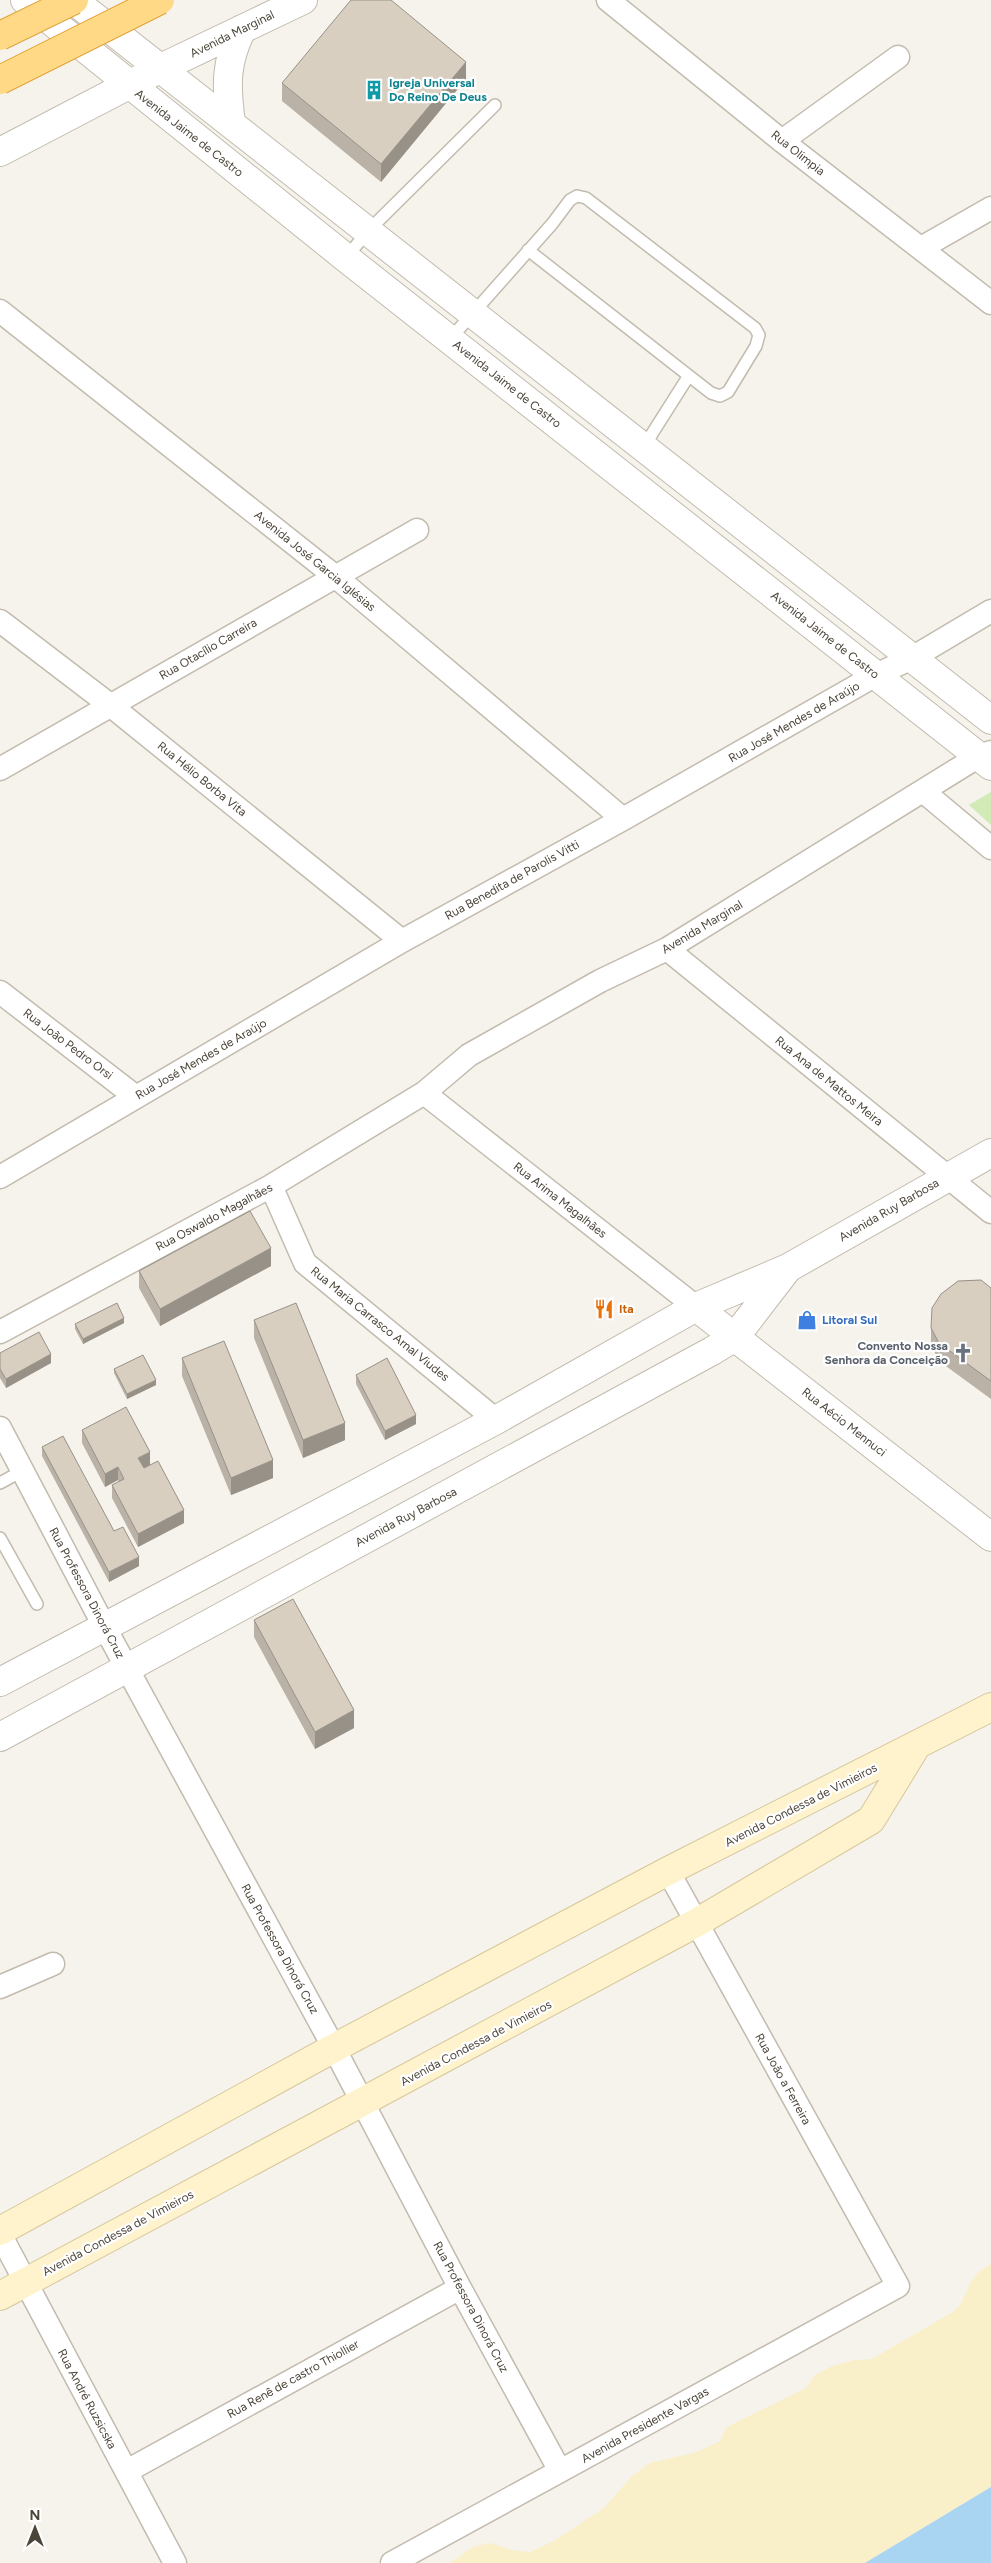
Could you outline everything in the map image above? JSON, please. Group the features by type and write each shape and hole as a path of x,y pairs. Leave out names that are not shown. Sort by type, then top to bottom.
{"highway":[{"path":"0,80 160,0"},
{"path":"0,36 75,1"}],"main road":[{"name":"Avenida Condessa de Vimieiros","path":"0,2232 334,2048 668,1872 915,1748 991,1707"},
{"name":"Avenida Condessa de Vimieiros","path":"0,2296 696,1924 871,1820 915,1748"}],"street":[{"name":"Avenida Jaime de Castro","path":"25,0 346,258 876,675 987,758"},
{"name":"Avenida Marginal","path":"0,152 69,115 130,86 161,68 303,0"},
{"name":"Rua Olimpia","path":"608,0 782,141 991,303"},
{"path":"75,1 991,720"},
{"path":"231,123 227,73 232,48 242,29"},
{"path":"782,141 898,57"},
{"path":"921,248 991,208"},
{"name":"Avenida José Garcia Iglésias","path":"0,311 336,577 623,819"},
{"name":"Rua Otacílio Carreira","path":"0,769 417,530"},
{"name":"Rua José Mendes de Araújo","path":"623,819 876,675 912,658 991,611"},
{"path":"834,642 857,615"},
{"name":"Rua Hélio Borba Vita","path":"0,621 110,705 402,941"},
{"name":"Avenida Marginal","path":"424,1093 469,1055 600,981 667,949 924,792 987,758"},
{"path":"924,792 991,848"},
{"name":"Rua Benedita de Parolis Vitti","path":"402,941 623,819"},
{"name":"Rua José Mendes de Araújo","path":"0,1177 402,941"},
{"name":"Rua Ana de Mattos Meira","path":"667,949 991,1212"},
{"name":"Rua João Pedro Orsi","path":"0,992 136,1097"},
{"name":"Rua Oswaldo Magalhães","path":"0,1332 271,1186 424,1093"},
{"name":"Rua Arima Magalhães","path":"424,1093 696,1307"},
{"name":"Avenida Ruy Barbosa","path":"0,1682 496,1420 696,1307 788,1268 991,1153"},
{"name":"Rua Maria Carrasco Arnal Viudes","path":"271,1186 305,1263 496,1420"},
{"name":"Avenida Ruy Barbosa","path":"0,1737 735,1338 788,1268"},
{"name":"Rua Aécio Mennuci","path":"696,1307 991,1537"},
{"name":"Rua Professora Dinorá Cruz","path":"0,1428 104,1626 334,2048 460,2288 560,2471"},
{"name":"Rua João a Ferreira","path":"668,1872 898,2286"},
{"path":"0,1987 53,1964"},
{"name":"Rua André Ruzsicska","path":"0,2232 24,2283 176,2563"},
{"name":"Avenida Presidente Vargas","path":"392,2563 898,2286"},
{"name":"Rua Renê de castro Thiollier","path":"127,2471 460,2288"}],"lane":[{"path":"346,258 367,232 495,105"},
{"path":"450,339 570,200 577,196 586,198 755,328 760,335 756,346 728,392 720,396 711,393 688,377 528,250"},
{"path":"643,448 688,377"},
{"path":"0,1483 22,1471"},
{"path":"0,1538 36,1604"}],"green space":[{"path":"991,792 991,825 969,805"}],"sand":[{"path":"991,2264 991,2487 865,2563 450,2563 473,2547 490,2543 512,2550 530,2552 554,2541 604,2508 632,2476 650,2463 697,2452 720,2441 727,2427 806,2388 814,2376 830,2367 854,2360 872,2359 953,2312 958,2307 973,2279 980,2271"}],"water":[{"path":"991,2487 991,2563 865,2563"}],"building":[{"name":"Igreja Universal Do Reino De Deus","path":"351,0 391,0 466,62 381,164 282,83"},
{"path":"250,1211 271,1248 160,1309 139,1271"},
{"name":"Convento Nossa Senhora da Conceição","path":"981,1280 991,1288 991,1381 939,1343 931,1328 932,1308 941,1294 958,1281"},
{"path":"117,1303 124,1318 83,1339 75,1324"},
{"path":"296,1303 345,1423 303,1440 254,1320"},
{"path":"39,1332 51,1354 6,1379 0,1369 0,1353"},
{"path":"224,1341 273,1460 231,1478 182,1358"},
{"path":"143,1355 156,1380 127,1394 114,1369"},
{"path":"387,1358 416,1415 385,1431 356,1375"},
{"path":"126,1407 150,1452 138,1458 144,1468 158,1461 184,1510 138,1534 112,1485 124,1479 118,1467 105,1474 82,1430"},
{"path":"63,1436 114,1531 123,1527 139,1557 109,1572 42,1447"},
{"path":"293,1599 354,1710 315,1732 254,1620"}],"place":[{"name":"Igreja Universal Do Reino De Deus","path":"374,90"},
{"name":"Ita","path":"604,1309"},
{"name":"Litoral Sul","path":"807,1320"},
{"name":"Convento Nossa Senhora da Conceição","path":"963,1353"}]}
